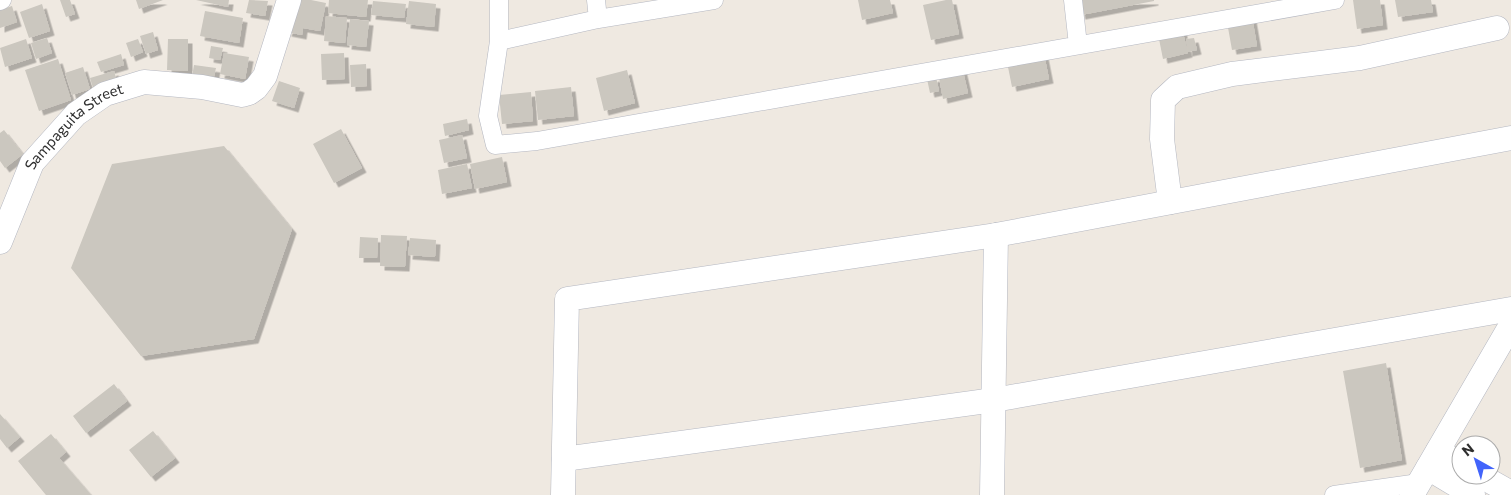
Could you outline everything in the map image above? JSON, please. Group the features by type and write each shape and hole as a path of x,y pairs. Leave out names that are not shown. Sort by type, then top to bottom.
{"street":[{"name":"Sampaguita Street","path":"0,242 32,163 76,114 105,94 144,82 202,86 242,95 249,93 256,88 265,76 289,0"},
{"path":"499,0 499,41 488,116 495,145 537,141 1335,0"},
{"path":"596,0 598,19"},
{"path":"499,41 598,19 714,0"},
{"path":"1073,0 1078,46"},
{"path":"1170,202 1162,139 1162,100 1177,87 1232,74 1360,58 1497,28"},
{"path":"563,495 567,299 996,235 1511,138"},
{"path":"992,495 996,235"},
{"path":"564,459 994,400 1511,309"},
{"path":"1424,474 1511,325"},
{"path":"1334,495 1451,467"},
{"path":"1424,474 1473,495"},
{"path":"1497,485 1511,493"}],"building":[{"path":"60,0 70,0 75,14 66,17"},
{"path":"136,0 163,0 139,9"},
{"path":"196,0 229,0 228,7"},
{"path":"249,0 268,1 265,16 246,13"},
{"path":"298,0 326,3 320,31 303,28 302,35 287,32"},
{"path":"329,0 368,0 366,17 328,13"},
{"path":"858,0 890,0 893,13 862,20"},
{"path":"952,0 959,34 931,40 923,5"},
{"path":"1078,0 1154,0 1154,1 1081,15"},
{"path":"1353,0 1380,0 1383,25 1357,29"},
{"path":"1395,0 1431,0 1433,12 1398,17"},
{"path":"373,1 406,4 404,18 371,15"},
{"path":"409,1 436,4 434,27 406,24"},
{"path":"42,4 50,31 29,38 20,12"},
{"path":"12,6 17,22 0,28 0,10"},
{"path":"205,11 243,18 239,43 200,36"},
{"path":"326,16 347,18 345,43 324,41"},
{"path":"1252,17 1257,46 1232,50 1227,22"},
{"path":"350,19 369,21 366,47 347,45"},
{"path":"1182,29 1188,53 1163,59 1158,34"},
{"path":"153,32 158,50 146,54 140,36"},
{"path":"47,38 52,53 36,59 31,43"},
{"path":"1194,38 1197,50 1188,52 1186,39"},
{"path":"26,39 32,58 5,67 0,48"},
{"path":"138,39 143,52 131,57 126,43"},
{"path":"168,39 188,39 188,71 167,70"},
{"path":"211,46 223,48 220,60 209,58"},
{"path":"224,53 249,57 245,79 220,74"},
{"path":"344,53 345,79 322,80 321,54"},
{"path":"121,54 124,65 101,72 97,62"},
{"path":"1044,54 1049,79 1012,87 1007,62"},
{"path":"58,59 71,100 39,111 25,70"},
{"path":"366,64 367,86 351,87 350,65"},
{"path":"194,65 216,68 213,81 192,77"},
{"path":"83,67 90,89 72,95 65,73"},
{"path":"962,67 968,93 943,99 938,72"},
{"path":"627,70 635,103 604,111 596,78"},
{"path":"114,71 118,85 94,91 90,78"},
{"path":"936,77 939,91 930,93 927,79"},
{"path":"279,81 300,88 294,108 272,101"},
{"path":"571,87 574,116 538,120 535,91"},
{"path":"531,92 533,121 502,124 499,95"},
{"path":"467,119 469,130 445,136 443,124"},
{"path":"341,129 362,168 334,183 313,144"},
{"path":"4,130 23,154 5,168 0,161 0,133"},
{"path":"462,135 467,158 444,163 439,140"},
{"path":"224,146 292,229 254,339 141,356 71,268 112,164"},
{"path":"502,157 507,182 475,189 470,164"},
{"path":"467,164 472,188 442,194 438,170"},
{"path":"381,235 407,236 405,267 380,266"},
{"path":"360,237 378,238 377,258 359,258"},
{"path":"410,238 436,240 435,257 408,255"},
{"path":"1386,363 1402,460 1360,468 1343,371"},
{"path":"114,384 127,401 86,433 73,416"},
{"path":"0,414 20,437 7,448 0,439"},
{"path":"153,431 175,458 151,477 129,450"},
{"path":"51,434 66,452 59,458 91,495 46,495 18,461"}]}
